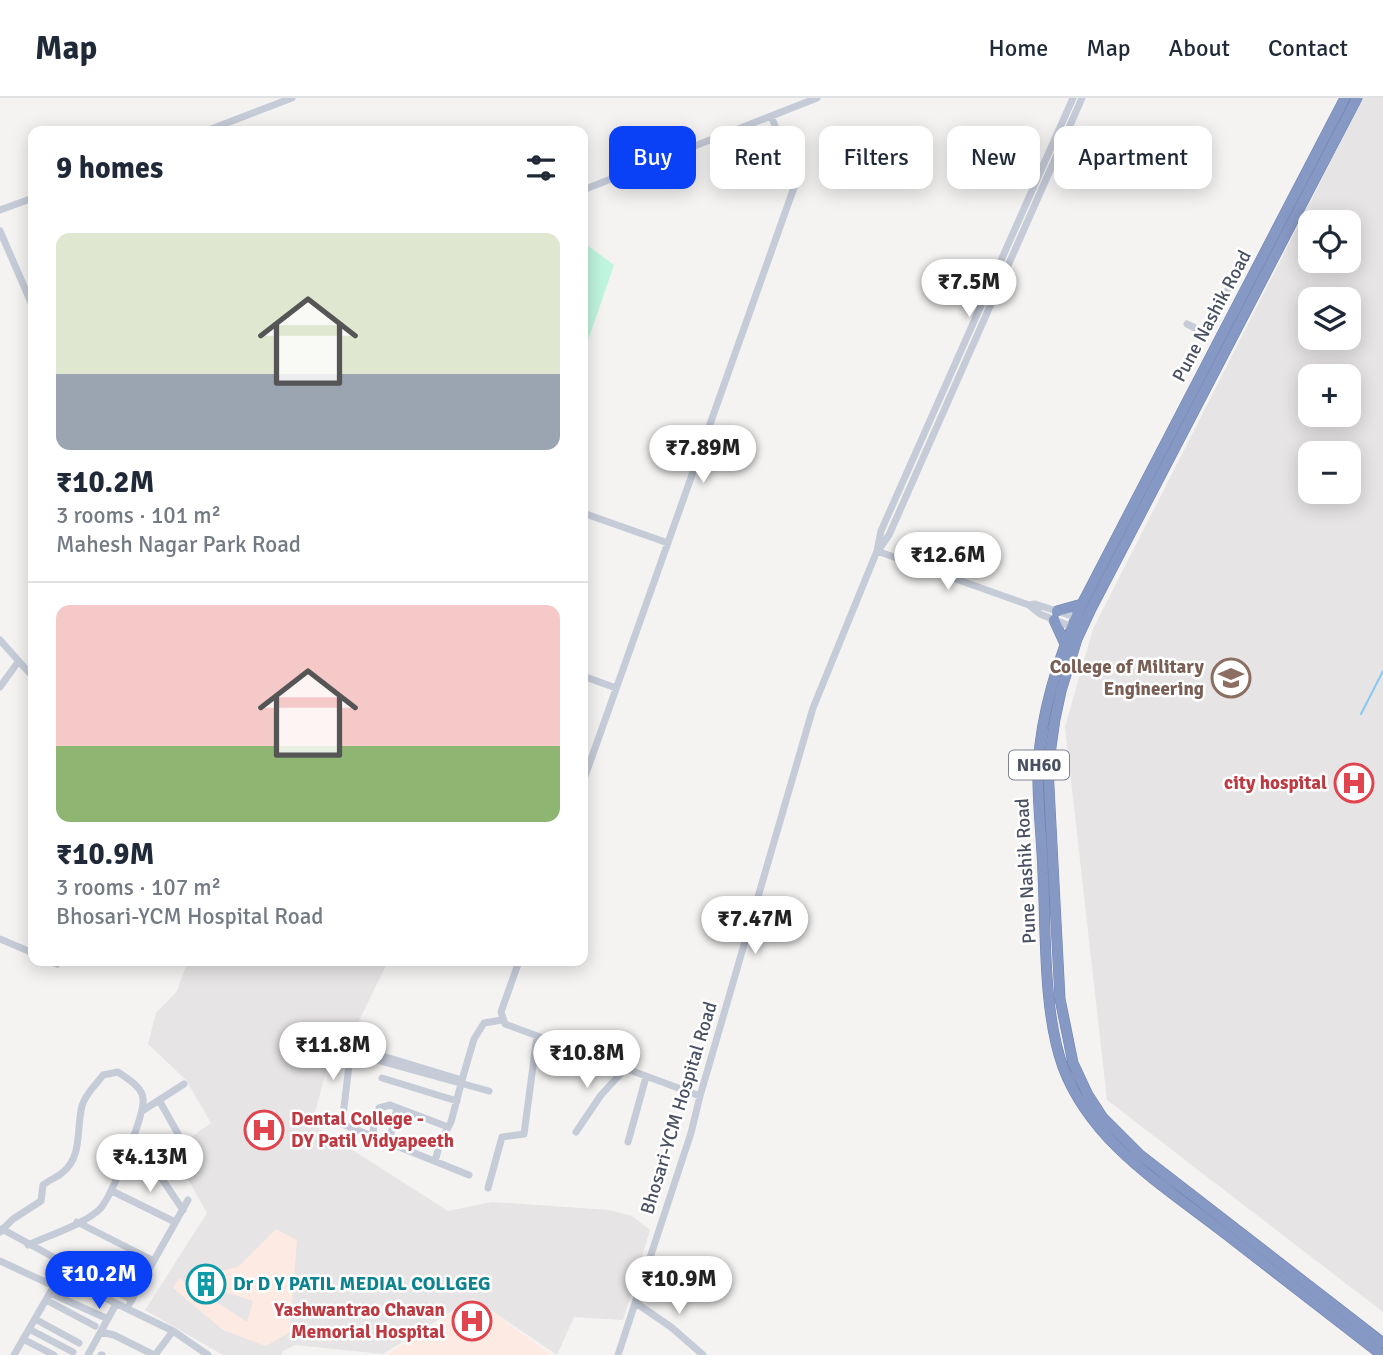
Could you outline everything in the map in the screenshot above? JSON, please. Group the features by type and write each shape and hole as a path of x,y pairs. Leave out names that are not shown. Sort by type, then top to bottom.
{"highway":[{"name":"Pune Nashik Road","path":"1345,98 1082,604 1061,691 1048,768 1060,999 1073,1063 1088,1095 1123,1139 1382,1355"},
{"name":"Pune Nashik Road","path":"1357,98 1065,645 1045,716 1038,768 1050,1000 1063,1066 1079,1100 1115,1146 1291,1278 1383,1343"},
{"path":"1065,645 1056,615 1082,604"}],"street":[{"path":"219,126 292,98"},
{"path":"588,188 817,98"},
{"path":"877,551 881,531 1073,98"},
{"path":"877,551 889,535 1082,98"},
{"path":"588,768 797,179 771,116"},
{"path":"0,210 28,200"},
{"path":"0,231 28,295"},
{"path":"1187,324 1207,334 1231,283"},
{"path":"588,515 668,544"},
{"path":"877,551 1029,606 1035,604 1078,624"},
{"name":"Bhosari-YCM Hospital Road","path":"618,1355 691,1133 813,708 877,551"},
{"path":"0,640 28,672"},
{"path":"0,687 18,662"},
{"path":"588,678 616,688"},
{"path":"0,939 28,951"},
{"path":"517,966 502,1009 502,1020 505,1024 700,1097"},
{"path":"435,1161 457,1101 474,1039 484,1024 502,1020"},
{"path":"488,1188 502,1137 524,1134 537,1036"},
{"path":"469,1175 342,1124 351,1053 353,1047 489,1089"},
{"path":"576,1132 601,1095 625,1069"},
{"path":"28,1245 86,1219 102,1207 112,1191 142,1111 144,1098 141,1091 118,1072 103,1075 85,1097 74,1157 62,1173 43,1185 41,1201 13,1219 1,1231 132,1300"},
{"path":"628,1142 646,1077"},
{"path":"383,1078 457,1101"},
{"path":"142,1111 184,1084"},
{"path":"159,1100 182,1141"},
{"path":"373,1136 374,1121 379,1108 390,1105 448,1128"},
{"path":"389,1142 397,1108"},
{"path":"133,1136 183,1210"},
{"path":"112,1191 175,1222"},
{"path":"127,1309 188,1200"},
{"path":"77,1222 154,1261"},
{"path":"0,1261 50,1293 98,1329 155,1355 173,1331"},
{"path":"14,1355 66,1265"},
{"path":"60,1276 173,1331 208,1355"},
{"path":"50,1293 108,1319"},
{"path":"636,1303 671,1327 703,1355"},
{"path":"88,1355 98,1329 108,1319 116,1304"},
{"path":"35,1319 79,1343"},
{"path":"29,1329 72,1352"},
{"path":"23,1339 54,1355"}],"shaded area":[{"name":"College of Military Engineering","path":"1363,98 1383,98 1383,1312 1107,1100 1065,727 1093,629 1298,226 1298,273 1361,273 1361,210 1306,210"},
{"path":"186,966 386,966 344,1052 332,1048 312,1124 448,1211 492,1202 609,1210 632,1216 650,1230 623,1320 574,1317 557,1355 473,1298 383,1354 295,1345 281,1355 223,1355 145,1310 207,1213 172,1151 211,1123 186,1080 148,1044 156,1013 177,991"},
{"name":"Dental College - DY Patil Vidyapeeth","path":"246,1118 282,1124 286,1136 281,1138 279,1135 276,1146 252,1142 244,1127"},
{"name":"Dr D Y PATIL MEDIAL COLLGEG","path":"276,1229 297,1240 290,1332 266,1346 223,1330 173,1288 179,1278 247,1322 253,1301 184,1279 238,1267"},
{"name":"Yashwantrao Chavan Memorial Hospital","path":"474,1299 552,1355 386,1355 404,1344"}],"green space":[{"path":"588,246 614,265 588,340"}],"waterway":[{"path":"1361,714 1383,671"}],"place":[{"name":"College of Military Engineering","path":"1231,678"},
{"name":"city hospital","path":"1354,783"},
{"name":"Dental College - DY Patil Vidyapeeth","path":"264,1130"},
{"name":"Dr D Y PATIL MEDIAL COLLGEG","path":"206,1284"},
{"name":"Yashwantrao Chavan Memorial Hospital","path":"472,1321"}]}
